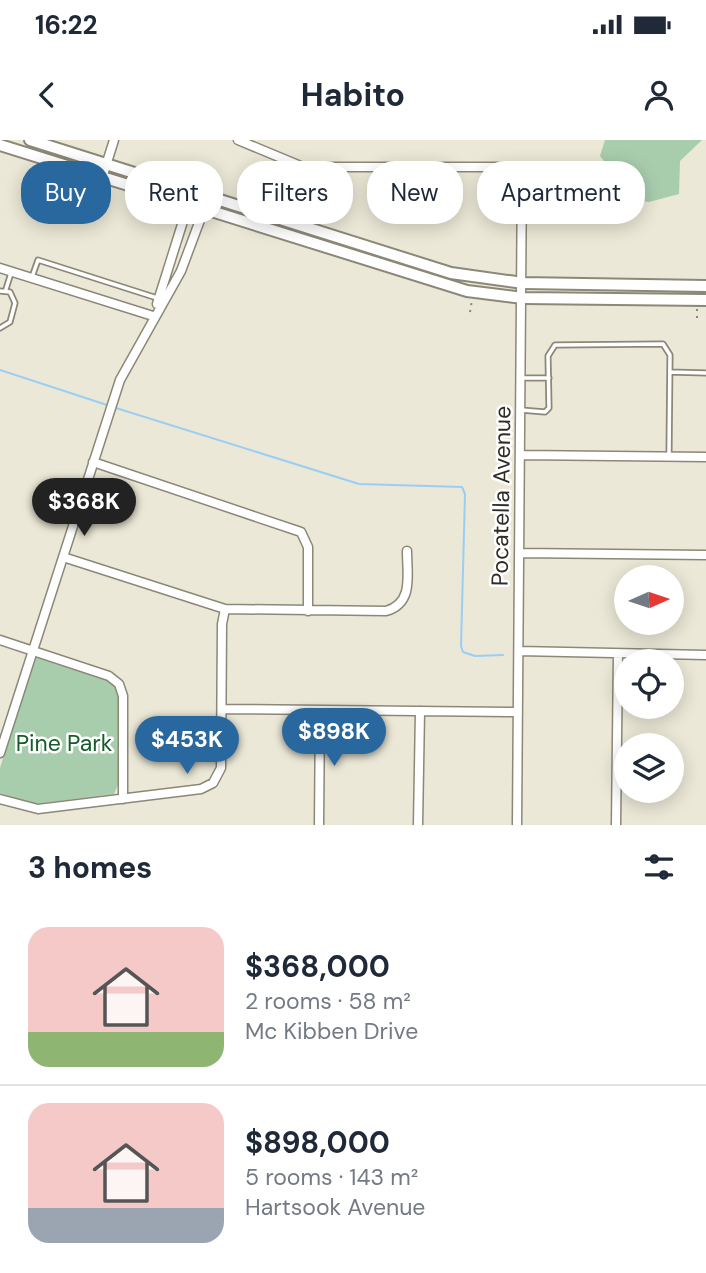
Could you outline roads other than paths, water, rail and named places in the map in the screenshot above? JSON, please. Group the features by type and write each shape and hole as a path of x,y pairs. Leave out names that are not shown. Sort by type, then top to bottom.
{"main road":[{"path":"30,140 95,161"},
{"path":"0,145 50,161"},
{"path":"223,201 439,270 523,283 706,286"},
{"path":"223,216 424,280 473,292 523,298 706,300"}],"street":[{"path":"108,161 114,140"},
{"path":"238,140 299,166 367,167"},
{"path":"153,316 182,224"},
{"path":"0,753 120,380 153,316 181,271 199,224"},
{"name":"Pocatella Avenue","path":"517,825 522,224"},
{"path":"0,268 153,316"},
{"path":"520,455 706,457"},
{"path":"93,462 301,532 308,547 308,611"},
{"path":"63,557 225,609 386,611 399,606 407,592 407,551"},
{"path":"520,553 706,555"},
{"path":"0,799 38,809 201,789 213,783 221,768 222,624 225,609"},
{"path":"0,640 109,676 119,684 123,696 123,799"},
{"path":"519,652 614,654"},
{"path":"684,654 706,654"},
{"path":"222,709 518,712"},
{"path":"319,825 320,710"},
{"path":"418,825 420,711"},
{"path":"616,825 617,719"}],"lane":[{"path":"32,278 38,260 159,298"},
{"path":"6,290 12,271"},
{"path":"0,291 6,290 12,295 15,307 10,322 0,328"},
{"path":"521,410 545,412 549,408 549,351 562,343 570,346 663,344 669,351 670,372 668,456"},
{"path":"670,372 706,373"},
{"path":"522,378 549,378"}],"waterway":[{"path":"0,370 107,405"},
{"path":"116,408 359,484 462,487 465,494 461,646 463,652 475,656 503,655"}],"park label":[{"name":"Pine Park","path":"64,743"}]}
